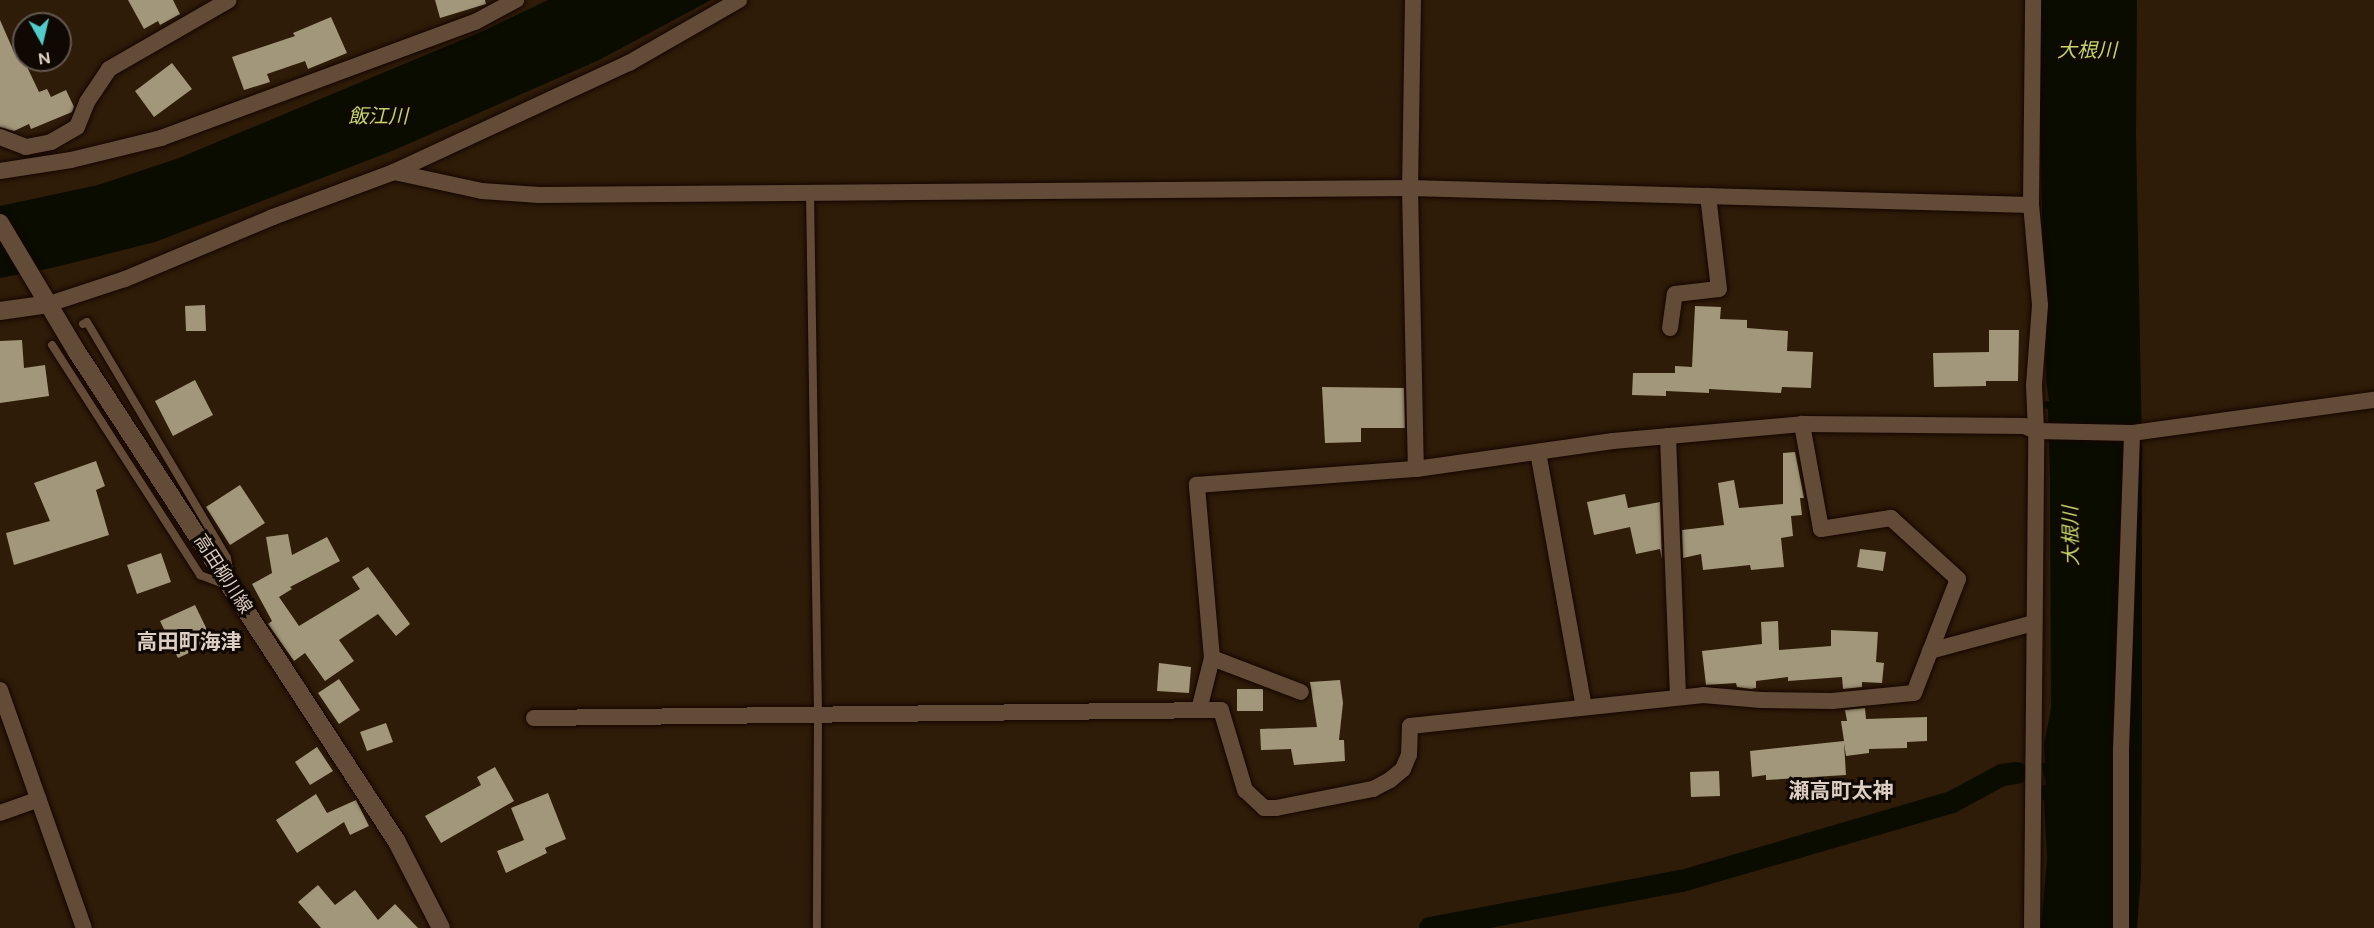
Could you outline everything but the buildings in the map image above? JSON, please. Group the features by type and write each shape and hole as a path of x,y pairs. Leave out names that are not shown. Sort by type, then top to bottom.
{"main road":[{"name":"高田柳川線","path":"0,223 77,352 397,842 441,928"},
{"path":"0,311 46,299"}],"street":[{"path":"0,137 26,147 51,142 77,127 87,102 109,69 229,0"},
{"path":"0,171 71,160 161,138 475,22 516,0"},
{"path":"46,299 125,279 273,217 394,172 629,63 739,0"},
{"path":"1413,0 1410,188 1416,469"},
{"path":"2032,928 2036,431 2034,385 2040,305 2031,206 2033,0"},
{"path":"394,172 482,191 539,195 1410,188 2031,206"},
{"path":"1670,328 1675,294 1719,289 1708,196"},
{"path":"1199,710 1212,658 1197,485 1416,469 1668,436 1802,424 2024,426 2036,431 2132,433 2374,400"},
{"path":"534,718 1221,710 1245,790 1264,808 1276,808 1373,789 1390,780 1403,769 1409,755 1410,726 1703,695 1761,700 1832,701 1914,693 1958,579 1891,518 1821,530 1802,424"},
{"path":"2121,928 2121,750 2132,433"},
{"path":"1668,436 1678,697"},
{"path":"1538,452 1584,707"},
{"path":"1930,651 2034,623"},
{"path":"1212,658 1301,692"},
{"path":"0,690 84,928"},
{"path":"0,813 39,799"}],"lane":[{"path":"810,193 818,714 818,928"},
{"path":"52,345 200,575 231,587 227,558 87,322 83,324"}],"water":[{"name":"飯江川","path":"548,0 711,0 599,60 392,151 155,242 56,267 0,278 0,206 98,185 179,158 483,31"},
{"name":"大根川","path":"2037,0 2137,0 2136,136 2142,448 2142,715 2141,876 2137,928 2041,928 2047,859 2044,800 2040,799 2038,786 2046,785 2041,763 2045,763 2044,745 2051,708 2050,478 2048,409 2044,408 2044,402 2049,401 2046,380"}],"waterway":[{"path":"1430,928 1682,881 1952,802 2002,775 2017,773"}],"district":[{"name":"高田町海津","path":"189,642"},
{"name":"瀬高町太神","path":"1841,791"}]}
